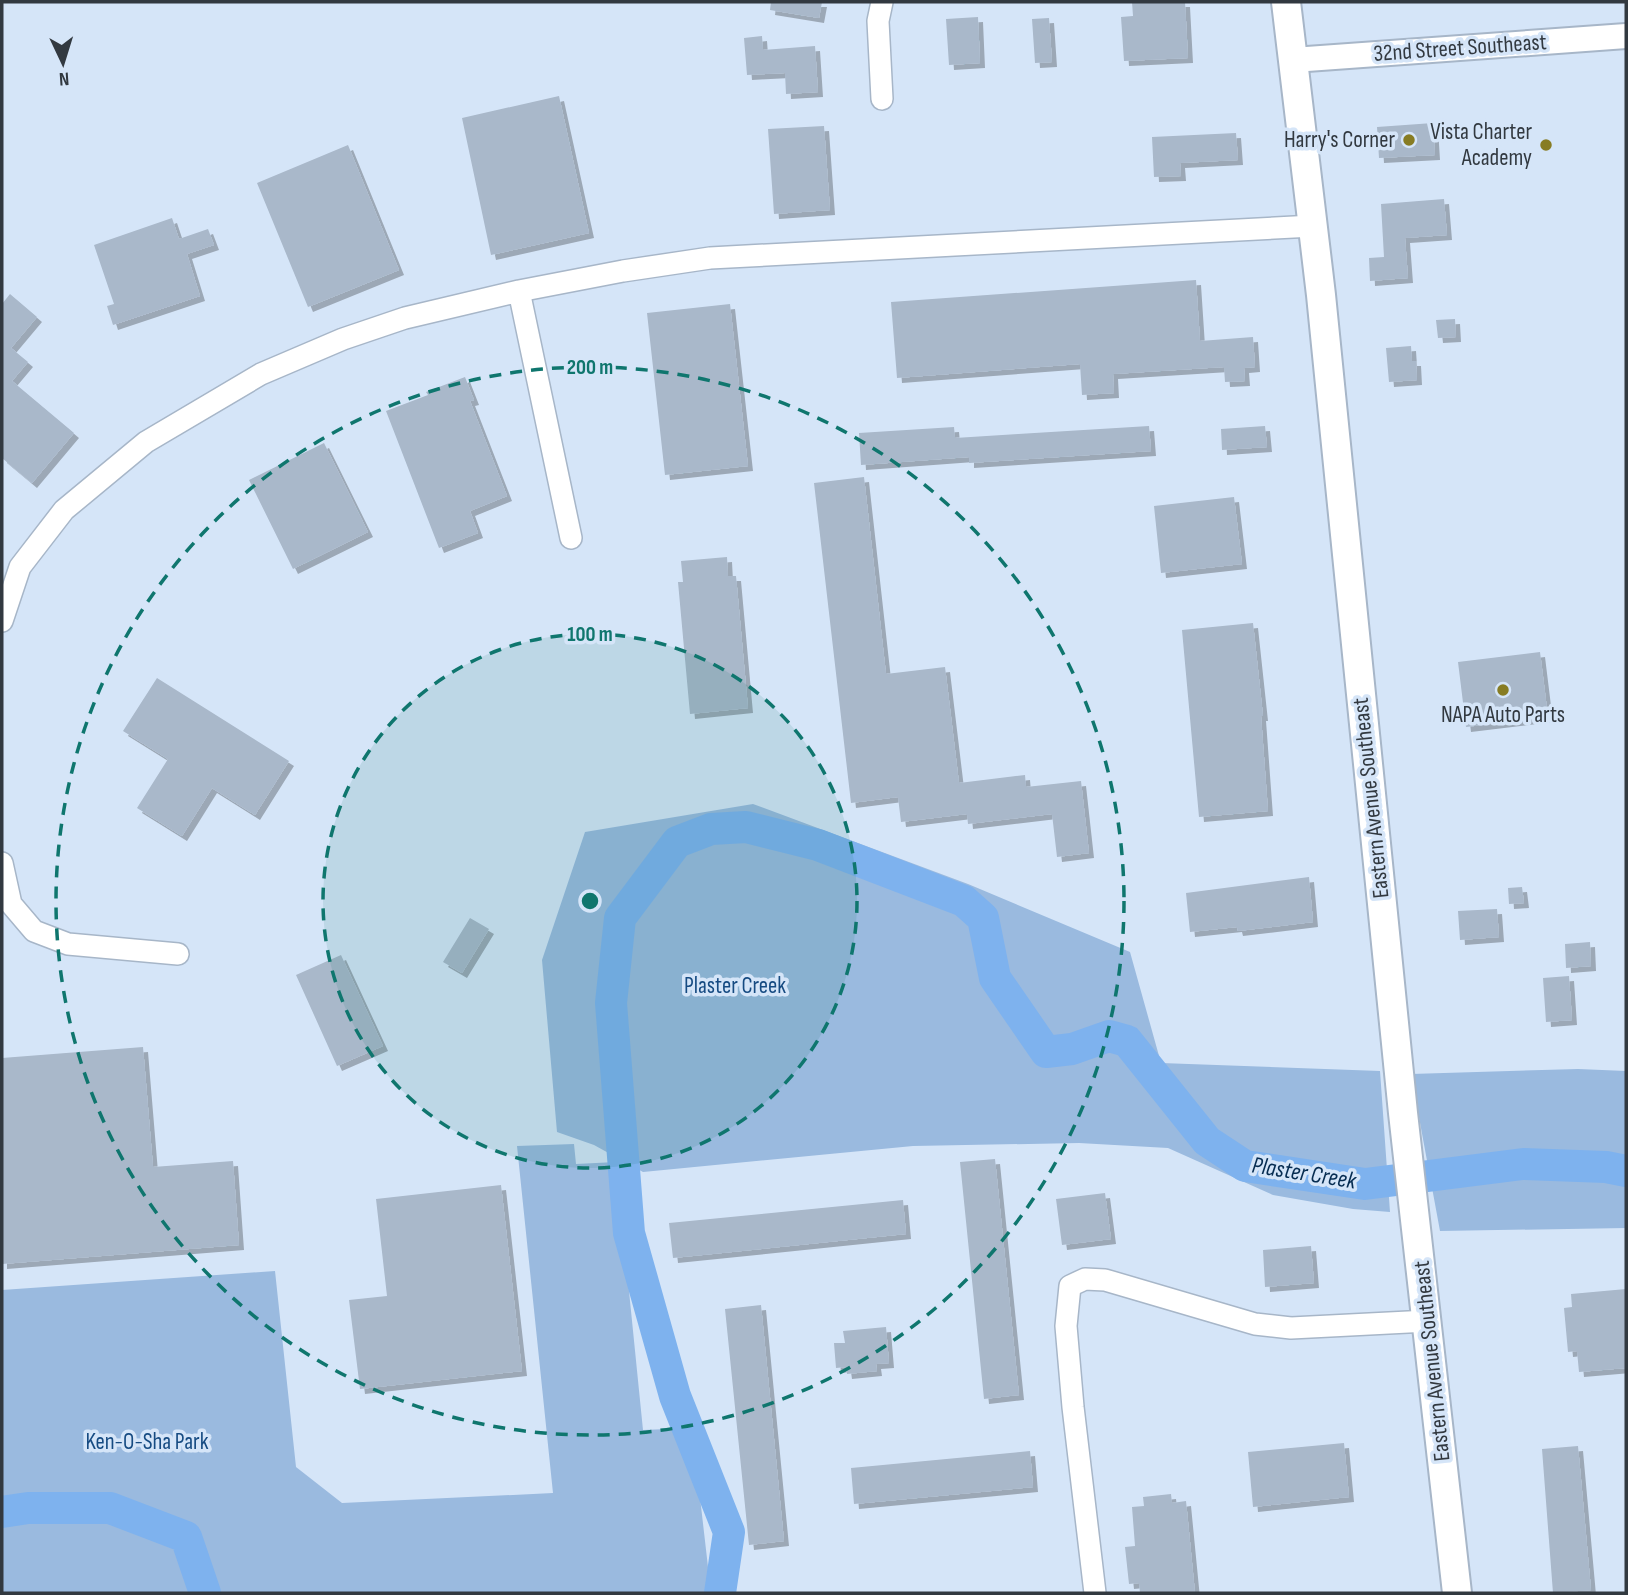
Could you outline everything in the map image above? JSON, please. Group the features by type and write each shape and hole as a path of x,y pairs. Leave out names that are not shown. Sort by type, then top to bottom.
{"main road":[{"name":"Eastern Avenue Southeast","path":"1286,2 1313,226 1406,1142 1457,1593"}],"street":[{"path":"882,2 878,21 882,99"},
{"name":"32nd Street Southeast","path":"1293,60 1626,37"},
{"path":"2,621 20,567 64,510 146,442 261,373 343,339 405,318 519,291 710,258 1313,226"},
{"path":"519,291 571,538"},
{"path":"2,863 11,904 34,931 68,944 178,954"},
{"path":"1095,1593 1066,1326 1070,1286 1085,1279 1105,1280 1255,1324 1291,1328 1428,1321"}],"green space":[{"name":"Plaster Creek","path":"753,804 968,884 1130,952 1161,1063 1380,1071 1390,1212 1353,1209 1273,1195 1168,1148 1079,1143 913,1146 643,1172 594,1145 557,1132 542,960 585,832"},
{"path":"1578,1069 1626,1071 1626,1228 1440,1231 1411,1074"},
{"name":"Ken-O-Sha Park","path":"574,1144 576,1164 616,1162 643,1430 692,1428 711,1593 2,1593 2,1290 275,1271 296,1467 342,1503 553,1493 517,1146"}],"building":[{"path":"771,2 822,2 819,18 770,10"},
{"path":"1132,2 1185,2 1188,58 1124,61 1121,17 1133,16"},
{"path":"978,17 980,63 949,65 946,19"},
{"path":"1049,18 1052,62 1035,63 1032,19"},
{"path":"762,36 763,50 815,46 818,92 786,94 785,73 747,75 744,38"},
{"path":"559,96 589,233 491,255 462,118"},
{"path":"1433,123 1435,155 1379,158 1377,127"},
{"path":"824,126 830,210 774,214 768,129"},
{"path":"1236,133 1238,160 1180,163 1181,176 1154,177 1152,137"},
{"path":"348,145 399,270 308,307 257,183"},
{"path":"1444,199 1447,235 1405,238 1408,278 1370,281 1369,258 1384,257 1381,204"},
{"path":"172,218 179,239 208,229 214,245 187,254 200,296 113,325 107,306 114,304 94,245"},
{"path":"1196,280 1200,341 1253,337 1255,367 1244,368 1245,381 1225,382 1224,367 1113,374 1114,393 1082,395 1080,364 897,378 891,302"},
{"path":"10,294 37,317 11,348 28,362 12,381 74,433 32,483 2,458 2,304"},
{"path":"730,304 748,466 665,475 647,313"},
{"path":"1455,319 1456,337 1438,338 1436,320"},
{"path":"1411,346 1412,361 1416,361 1417,380 1389,382 1386,348"},
{"path":"465,377 474,400 470,401 507,496 470,511 478,533 439,548 386,411"},
{"path":"1149,426 1151,451 969,463 969,457 861,465 859,433 954,427 955,438"},
{"path":"1265,426 1267,447 1222,450 1221,429"},
{"path":"324,443 368,532 293,569 249,480"},
{"path":"864,477 886,674 945,667 959,783 1025,775 1026,787 1081,781 1089,853 1057,857 1052,814 968,824 967,814 901,822 898,797 851,803 814,483"},
{"path":"1234,497 1242,564 1161,573 1154,506"},
{"path":"727,557 728,576 736,576 748,708 690,714 678,582 683,582 681,561"},
{"path":"1253,623 1263,716 1268,811 1199,817 1182,630"},
{"name":"NAPA Auto Parts","path":"1540,652 1548,717 1466,727 1458,662"},
{"path":"157,678 289,761 255,815 212,788 182,836 137,808 168,759 123,731"},
{"path":"1309,877 1313,922 1238,931 1237,927 1190,932 1186,893"},
{"path":"1522,887 1524,903 1509,904 1508,888"},
{"path":"1497,909 1499,937 1460,940 1458,911"},
{"path":"470,918 489,929 462,973 443,962"},
{"path":"1590,942 1591,966 1566,968 1565,944"},
{"path":"341,955 383,1046 337,1066 296,975"},
{"path":"1569,976 1572,1020 1546,1022 1543,978"},
{"path":"143,1047 153,1167 233,1161 239,1245 2,1264 2,1058"},
{"path":"995,1159 1019,1395 984,1399 960,1162"},
{"path":"501,1185 522,1371 360,1389 349,1300 387,1296 376,1199"},
{"path":"1105,1193 1111,1239 1062,1245 1056,1199"},
{"path":"903,1200 906,1234 673,1258 669,1223"},
{"path":"1311,1246 1314,1283 1265,1287 1263,1250"},
{"path":"1626,1289 1626,1368 1579,1372 1577,1351 1568,1352 1564,1308 1572,1307 1571,1294"},
{"path":"761,1305 784,1541 749,1545 725,1309"},
{"path":"886,1327 889,1363 876,1364 877,1371 847,1374 846,1367 836,1368 834,1343 845,1343 843,1331"},
{"path":"1344,1443 1349,1497 1253,1507 1248,1452"},
{"path":"1578,1446 1591,1590 1553,1593 1542,1449"},
{"path":"1030,1451 1033,1487 854,1504 851,1468"},
{"path":"1171,1494 1172,1503 1186,1501 1195,1593 1140,1593 1139,1583 1129,1584 1125,1547 1135,1546 1132,1507 1144,1506 1143,1497"}],"waterway":[{"name":"Plaster Creek","path":"720,1593 729,1532 675,1396 629,1233 611,1003 620,918 677,842 711,829 746,827 818,845 964,901 983,918 995,978 1046,1052 1072,1049 1109,1036 1127,1041 1207,1141 1245,1166 1365,1184 1523,1164 1606,1167 1626,1171"},
{"name":"Plaster Creek","path":"2,1512 28,1508 110,1508 186,1537 205,1593"}],"place":[{"name":"Harry's Corner","path":"1409,140"},
{"name":"Vista Charter Academy","path":"1546,145"},
{"name":"NAPA Auto Parts","path":"1503,690"}]}
